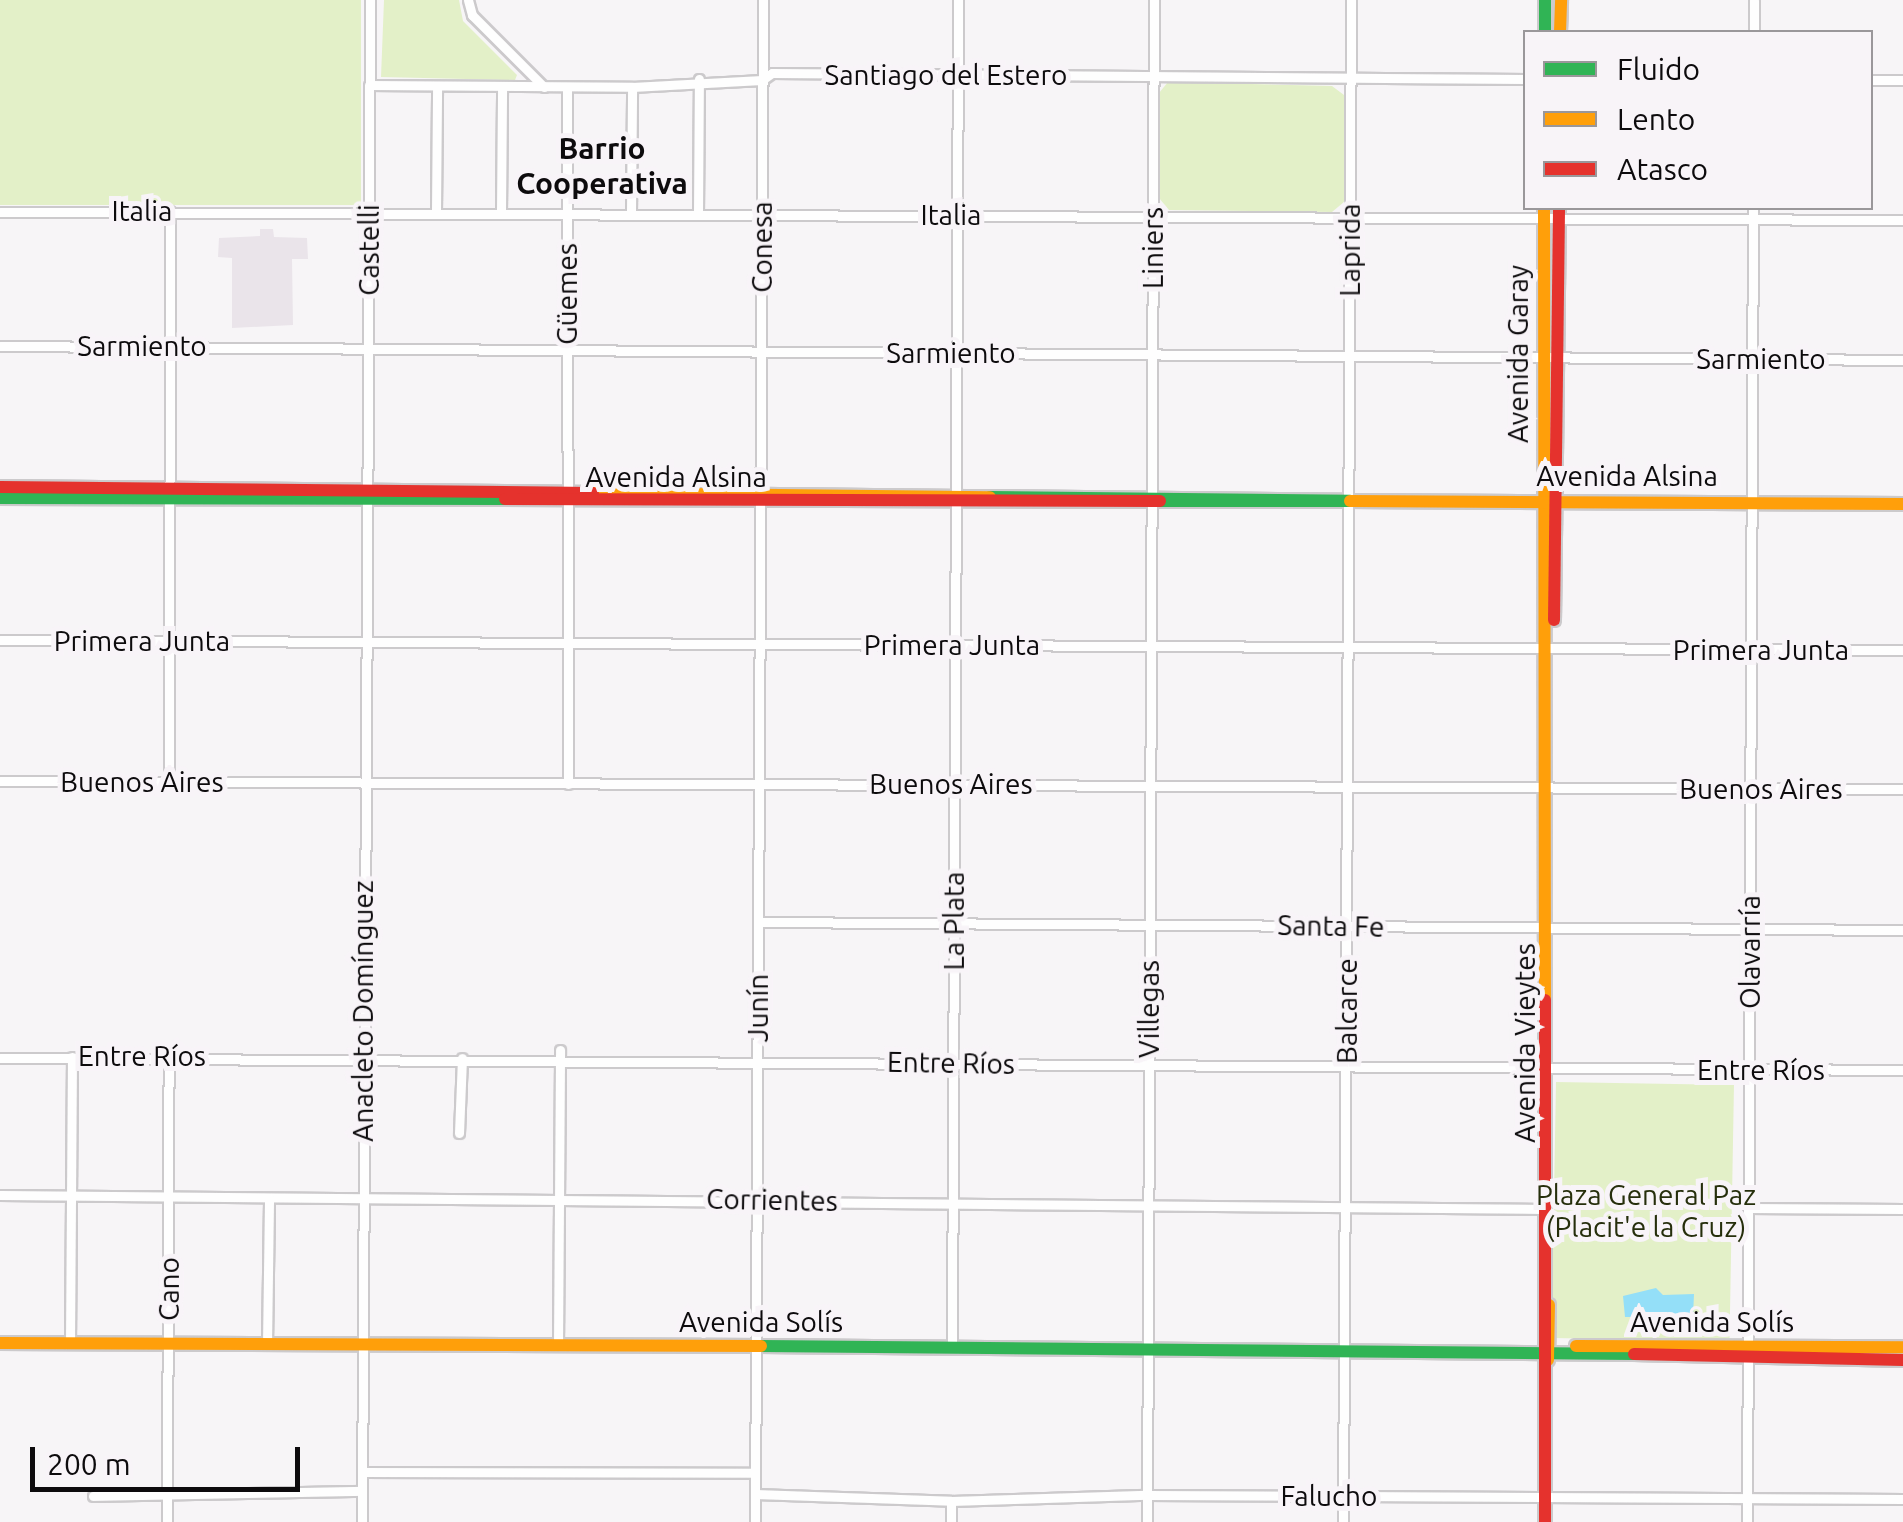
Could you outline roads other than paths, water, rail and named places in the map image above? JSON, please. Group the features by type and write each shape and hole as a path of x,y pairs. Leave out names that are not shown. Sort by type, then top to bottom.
{"street":[{"name":"Castelli","path":"367,495 370,0"},
{"path":"468,0 472,15 544,87"},
{"name":"Conesa","path":"761,498 763,0"},
{"name":"La Plata","path":"952,1347 958,0"},
{"name":"Liniers","path":"1152,500 1154,0"},
{"name":"Laprida","path":"1350,501 1351,0"},
{"path":"1545,0 1545,30"},
{"path":"1560,0 1560,30"},
{"path":"1754,0 1754,30"},
{"name":"Santiago del Estero","path":"369,85 632,86 699,79 762,80 772,73 1523,78"},
{"path":"698,214 699,79"},
{"path":"1873,80 1903,80"},
{"path":"436,212 438,86"},
{"path":"501,212 502,86"},
{"path":"631,213 632,86"},
{"name":"Güemes","path":"567,87 568,784"},
{"name":"Olavarría","path":"1747,1522 1753,210"},
{"path":"169,782 170,211"},
{"name":"Italia","path":"0,212 1350,218 1559,214 1903,220"},
{"name":"Avenida Garay","path":"1544,214 1550,501"},
{"name":"Avenida Garay","path":"1550,358 1559,214"},
{"name":"Sarmiento","path":"0,346 1903,360"},
{"name":"Avenida Alsina","path":"0,487 367,495 1903,504"},
{"name":"Avenida Alsina","path":"0,498 168,493"},
{"name":"Anacleto Domínguez","path":"362,1522 367,495"},
{"name":"Junín","path":"755,1522 761,498"},
{"name":"Villegas","path":"1147,1522 1152,500"},
{"name":"Balcarce","path":"1344,1522 1350,501"},
{"name":"Avenida Vieytes","path":"1545,1522 1542,1372 1550,501"},
{"name":"Primera Junta","path":"0,640 1903,650"},
{"name":"Buenos Aires","path":"0,781 1903,789"},
{"name":"Santa Fe","path":"758,922 1903,930"},
{"name":"Cano","path":"167,1522 169,1055"},
{"path":"558,1346 560,1055"},
{"name":"Entre Ríos","path":"0,1058 560,1055 758,1062 1903,1070"},
{"path":"70,1344 72,1057"},
{"path":"459,1133 462,1058"},
{"name":"Avenida Vieytes","path":"1544,1350 1546,1070"},
{"name":"Corrientes","path":"0,1195 1543,1210"},
{"path":"267,1345 269,1200"},
{"path":"1748,1208 1903,1209"},
{"name":"Avenida Solís","path":"0,1342 1344,1348 1903,1360"},
{"name":"Avenida Solís","path":"1748,1354 1903,1347"},
{"path":"362,1472 755,1473"},
{"path":"93,1496 362,1491"},
{"name":"Falucho","path":"755,1494 951,1501 1147,1495 1903,1499"},
{"path":"951,1501 951,1522"}],"water":[{"path":"1656,1288 1663,1295 1694,1294 1693,1317 1625,1317 1623,1296"}],"district":[{"name":"Barrio Cooperativa","path":"602,165"}],"park label":[{"name":"Plaza General Paz (Placit'e la Cruz)","path":"1646,1211"}]}
